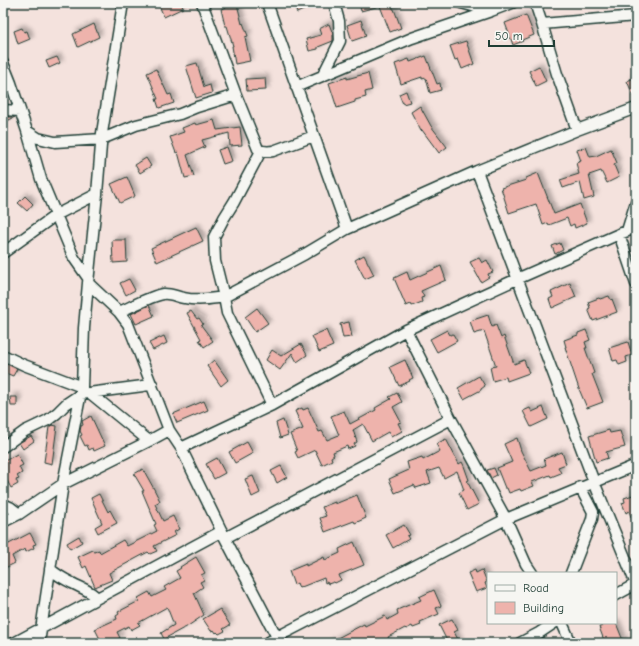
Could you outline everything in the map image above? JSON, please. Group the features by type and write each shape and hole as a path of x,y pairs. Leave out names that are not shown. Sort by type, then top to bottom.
{"street":[{"path":"39,643 63,484 84,391 84,328 102,140 123,3"},
{"path":"202,3 236,95 258,149 266,152 272,151 314,136"},
{"path":"267,3 347,229"},
{"path":"323,76 340,41 339,21 334,3"},
{"path":"461,3 492,11"},
{"path":"296,87 412,38 512,3"},
{"path":"535,3 557,74 577,130"},
{"path":"542,24 636,16"},
{"path":"3,63 27,131 41,179 74,258 88,281 119,312 128,324 169,430 181,448 223,535 279,640"},
{"path":"27,131 38,138 55,142 102,140 136,125 180,114 236,95"},
{"path":"119,312 162,294 170,294 199,300 224,297 305,254 347,229 477,171 577,130 636,108"},
{"path":"3,110 20,111"},
{"path":"261,151 214,237 215,261 227,313 272,405"},
{"path":"477,171 594,482 636,584 617,594"},
{"path":"3,253 56,215 97,194"},
{"path":"636,202 628,231 636,284"},
{"path":"181,448 272,405 406,330 517,279 628,231"},
{"path":"406,330 451,419 506,518 526,564 531,572"},
{"path":"3,355 84,391 149,441"},
{"path":"3,447 25,431 48,420 84,391 152,384"},
{"path":"14,643 97,598 451,419"},
{"path":"3,522 19,514 63,484 169,430"},
{"path":"266,643 279,640 506,518 636,464"},
{"path":"571,572 592,519 593,512 580,487"},
{"path":"3,504 19,514"},
{"path":"50,569 73,584 93,593 97,598"},
{"path":"520,643 552,624"},
{"path":"562,624 572,643"}],"building":[{"path":"158,3 181,3 183,8 164,17"},
{"path":"293,3 318,3 297,13"},
{"path":"359,3 392,3 401,28 390,32 380,6 361,11"},
{"path":"237,4 242,24 243,23 248,36 245,37 250,61 235,64 233,46 227,26 225,26 221,9"},
{"path":"526,15 534,35 513,45 505,23"},
{"path":"361,20 366,36 352,41 347,25"},
{"path":"94,24 99,37 78,47 73,34"},
{"path":"329,24 333,34 333,41 318,47 318,49 309,51 306,39 321,35 319,29"},
{"path":"22,28 24,32 27,31 30,39 18,44 14,31"},
{"path":"466,41 474,64 462,69 458,59 455,60 450,46"},
{"path":"426,56 437,84 440,83 441,90 430,93 426,78 422,79 422,77 401,84 395,64 409,59 410,62"},
{"path":"57,57 60,63 49,68 46,61"},
{"path":"197,63 204,87 210,85 212,93 196,98 186,66"},
{"path":"539,66 546,81 536,86 529,71"},
{"path":"156,69 168,95 171,94 174,103 159,108 156,99 158,99 147,73"},
{"path":"368,73 372,90 365,92 366,97 337,108 329,83 347,77 347,79"},
{"path":"636,77 636,102 627,81"},
{"path":"265,78 266,90 247,91 246,79"},
{"path":"406,91 410,102 403,104 399,94"},
{"path":"420,106 431,126 447,147 439,153 422,130 421,131 411,112"},
{"path":"3,117 15,117 3,123"},
{"path":"214,120 217,130 240,127 242,145 230,146 229,133 202,140 205,147 187,155 194,176 185,178 178,152 176,153 170,137 184,132 182,128 195,123 196,125"},
{"path":"227,147 232,161 223,164 218,150"},
{"path":"586,147 590,157 596,156 611,149 617,163 614,165 619,177 607,183 601,171 589,175 594,197 584,200 580,182 563,188 560,180 579,174 576,163 581,161 577,150"},
{"path":"146,158 151,166 140,173 135,165"},
{"path":"538,173 554,214 580,204 587,223 575,228 574,224 570,226 567,218 549,225 548,223 543,225 536,204 509,213 501,188 526,180 526,178"},
{"path":"127,177 135,196 120,203 111,184"},
{"path":"25,196 33,204 27,211 18,203"},
{"path":"196,227 203,241 157,262 151,248"},
{"path":"112,240 126,240 127,262 113,263"},
{"path":"560,243 563,250 555,254 552,246"},
{"path":"364,255 374,275 365,279 355,260"},
{"path":"479,258 482,263 487,260 493,272 488,274 489,277 481,282 470,262"},
{"path":"441,266 446,280 421,291 424,297 421,298 422,302 412,306 411,304 406,306 394,278 407,272 410,280"},
{"path":"129,279 135,290 126,295 120,283"},
{"path":"570,283 576,297 552,308 549,299 553,297 551,292"},
{"path":"609,296 611,300 612,299 617,312 593,321 588,309 590,308 588,302"},
{"path":"149,305 154,316 136,324 131,314"},
{"path":"257,308 268,323 255,332 245,317"},
{"path":"191,311 197,319 199,318 203,324 201,325 213,341 204,347 199,340 201,339 187,313"},
{"path":"488,315 492,327 496,325 501,338 504,336 514,364 524,360 529,373 507,381 506,377 493,381 490,367 496,366 484,331 474,334 470,321"},
{"path":"349,322 352,337 343,338 340,324"},
{"path":"326,330 333,346 319,352 312,336"},
{"path":"447,330 450,335 453,334 457,341 437,352 430,339"},
{"path":"586,330 590,340 585,342 587,348 585,348 594,373 592,374 603,402 587,408 579,389 564,340 578,335 578,333"},
{"path":"164,336 167,343 153,350 149,343"},
{"path":"628,342 632,355 626,357 627,362 619,365 617,360 613,361 609,348"},
{"path":"301,344 307,355 297,362 292,353 280,370 266,360 272,350 281,356"},
{"path":"214,360 228,380 221,386 207,366"},
{"path":"405,360 413,378 399,386 390,367"},
{"path":"3,364 7,364 17,369 13,376 3,372"},
{"path":"479,376 485,386 481,390 464,399 458,388"},
{"path":"397,393 402,402 393,407 401,422 398,423 402,431 391,437 388,432 372,441 363,424 353,430 357,442 354,444 355,446 348,449 347,446 333,452 334,455 331,457 332,460 322,465 315,450 298,458 295,452 297,451 290,434 303,429 295,411 302,408 303,410 308,408 319,432 322,431 327,440 339,435 331,416 344,411 350,424 376,410 375,408 391,399 389,397"},
{"path":"10,397 17,397 17,406 11,406"},
{"path":"204,401 208,410 177,423 173,414"},
{"path":"543,407 548,419 531,427 523,411 530,408 532,412"},
{"path":"91,416 105,446 94,451 93,448 89,450 87,445 85,446 80,436 82,435 80,431 81,426 83,425 82,421"},
{"path":"283,420 288,435 280,438 276,423"},
{"path":"52,425 57,426 52,464 44,462 49,427"},
{"path":"609,430 610,433 620,431 625,447 606,452 608,458 596,462 589,436"},
{"path":"31,436 34,441 23,449 19,443"},
{"path":"517,438 521,451 531,471 546,465 544,459 562,452 566,464 558,467 561,473 551,477 550,475 532,482 534,486 521,491 520,489 509,493 507,488 505,488 497,468 512,462 504,444"},
{"path":"446,439 459,464 462,462 469,480 467,481 479,504 467,510 459,493 464,490 457,471 444,478 439,468 427,472 431,483 416,488 414,485 395,493 389,479 409,470 407,462 422,457 423,460 440,451 436,444"},
{"path":"247,442 253,453 235,463 229,452"},
{"path":"17,454 23,465 19,467 22,473 17,476 19,479 16,480 18,484 11,488 3,473 3,462"},
{"path":"217,458 225,473 214,479 206,464"},
{"path":"281,466 287,477 277,483 271,471"},
{"path":"494,468 497,475 491,478 487,470"},
{"path":"143,469 160,501 155,504 163,521 173,516 179,529 174,532 176,535 154,546 157,551 150,554 148,552 109,573 112,580 95,587 86,566 83,568 78,557 93,550 94,552 99,550 100,553 123,540 127,546 157,531 154,525 156,524 142,491 144,491 134,474"},
{"path":"253,476 260,493 252,497 245,479"},
{"path":"99,494 108,512 110,510 117,523 98,533 95,527 102,523 91,498"},
{"path":"636,494 635,529 629,511 626,513 622,503 625,502 624,498"},
{"path":"357,495 366,518 325,532 320,518 326,516 322,507 335,502 335,504"},
{"path":"404,525 410,535 407,536 409,539 393,548 386,535"},
{"path":"30,533 36,544 33,545 34,548 26,552 25,549 12,556 15,563 3,569 3,547"},
{"path":"79,536 82,542 70,549 67,543"},
{"path":"354,542 364,565 339,575 341,580 335,583 325,583 324,578 299,588 297,583 294,585 289,571 306,564 306,566 324,557 325,560 340,553 339,549"},
{"path":"196,557 205,573 201,575 204,580 200,582 203,587 194,593 204,615 185,628 164,639 161,633 174,625 167,607 138,623 140,625 131,630 129,626 117,632 120,638 115,641 116,643 102,643 95,629 117,619 116,616 119,614 118,612 139,601 138,598 149,592 152,597 166,590 164,587 180,578 176,571"},
{"path":"475,570 476,573 482,570 487,582 485,583 487,588 476,592 468,573"},
{"path":"434,590 441,606 436,608 439,614 420,622 421,625 413,628 412,626 406,629 405,628 388,637 389,640 382,643 328,643 364,624 365,626 385,616 387,620 398,614 397,610 421,600 419,597"},
{"path":"220,609 230,625 223,629 225,631 219,634 214,630 211,631 203,619"},
{"path":"452,619 458,630 454,632 460,643 448,643 439,625"},
{"path":"602,624 616,624 624,643 605,643 599,627 603,626"}]}
